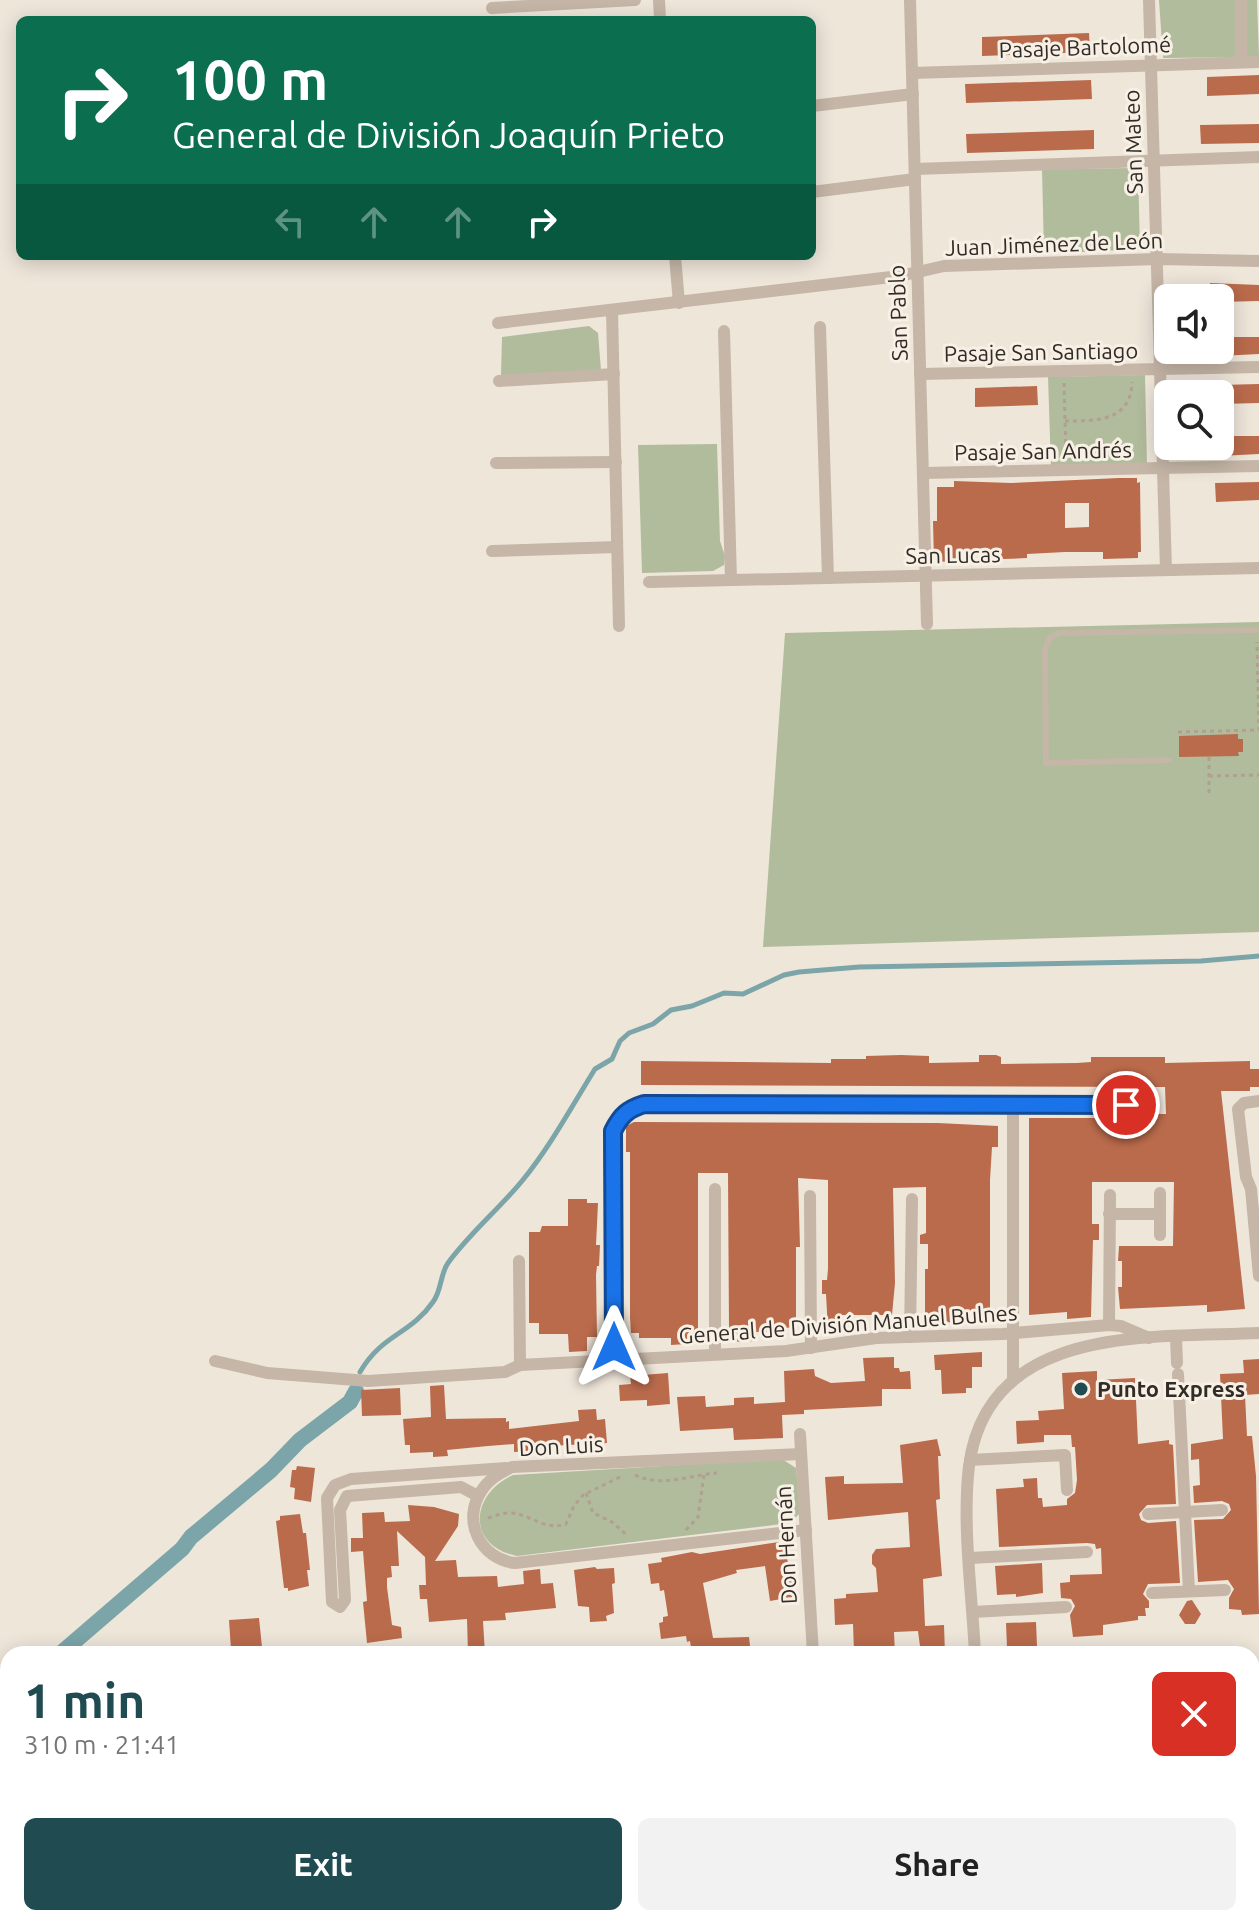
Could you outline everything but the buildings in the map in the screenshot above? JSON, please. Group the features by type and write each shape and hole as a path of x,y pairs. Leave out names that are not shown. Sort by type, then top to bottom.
{"street":[{"path":"492,8 635,0"},
{"name":"San Pablo","path":"910,0 927,624"},
{"name":"San Mateo","path":"1149,0 1166,570"},
{"path":"1241,0 1241,62"},
{"name":"Pasaje Bartolomé","path":"912,73 1259,62"},
{"path":"816,106 913,94"},
{"path":"816,191 915,174 1259,157"},
{"name":"Juan Jiménez de León","path":"498,323 679,303 944,266 1157,259 1259,261"},
{"path":"675,260 679,303"},
{"path":"612,310 619,626"},
{"path":"820,327 828,578"},
{"path":"724,331 731,580"},
{"name":"Pasaje San Santiago","path":"920,374 1259,367"},
{"path":"499,381 614,374"},
{"path":"496,463 616,462"},
{"name":"Pasaje San Andrés","path":"923,473 1259,466"},
{"path":"492,551 617,547"},
{"name":"San Lucas","path":"649,582 1259,568"},
{"path":"1259,1101 1244,1103 1238,1109 1246,1177 1255,1189 1259,1276"},
{"path":"614,1359 613,1131 621,1116 631,1108 644,1104 1154,1105"},
{"path":"1013,1105 1013,1380"},
{"path":"715,1189 715,1354"},
{"path":"1160,1193 1160,1235"},
{"path":"1109,1325 1110,1195"},
{"path":"810,1196 811,1348"},
{"path":"910,1337 912,1199"},
{"path":"1109,1214 1160,1214"},
{"path":"519,1261 520,1365"},
{"name":"General de División Manuel Bulnes","path":"215,1361 267,1373 368,1381 505,1372 520,1365 811,1348 846,1341 1013,1334 1109,1325 1121,1326 1149,1338"},
{"path":"975,1646 967,1495 970,1460 987,1412 1013,1380 1043,1360 1099,1343 1259,1333"},
{"path":"1176,1337 1189,1591"},
{"name":"Don Hernán","path":"800,1434 813,1646"},
{"name":"Don Luis","path":"478,1496 489,1482 512,1467 801,1454"},
{"path":"970,1460 1065,1455 1067,1490"},
{"path":"512,1467 351,1479 342,1481 330,1490 327,1498 331,1599 334,1605 340,1607 345,1600 340,1510 347,1496 449,1487 469,1489 478,1496 474,1519 480,1543 498,1559 515,1563 806,1530"},
{"path":"449,1487 463,1470"},
{"path":"1148,1514 1222,1510"},
{"path":"970,1558 1087,1552"},
{"path":"1152,1593 1225,1590"},
{"path":"973,1612 1066,1607"}],"lane":[{"path":"1169,760 1046,763 1045,651 1049,638 1059,633 1259,630"}],"path":[{"path":"1065,421 1098,421 1116,413 1132,392 1132,370"},
{"path":"1064,371 1066,470"},
{"path":"1178,732 1259,730 1259,639"},
{"path":"1209,757 1209,793"},
{"path":"1209,776 1259,775"},
{"path":"480,1521 509,1513 561,1527 586,1493 628,1475 648,1481 675,1481 726,1472"},
{"path":"676,1534 687,1529 698,1517 704,1474"},
{"path":"586,1493 593,1513 612,1522 623,1535 631,1538"}],"green space":[{"path":"1159,0 1257,0 1259,57 1163,58"},
{"path":"1138,168 1140,249 1044,254 1042,169"},
{"path":"589,326 598,333 601,370 501,376 502,337"},
{"path":"1145,375 1147,466 1051,468 1048,377"},
{"path":"717,444 720,541 725,556 724,565 713,571 642,573 638,445"},
{"path":"1259,622 1259,932 763,947 785,633"},
{"path":"782,1459 796,1468 800,1513 790,1523 517,1556 500,1550 489,1542 482,1531 482,1506 488,1494 513,1475"}],"waterway":[{"path":"360,1372 377,1350 415,1322 433,1302 448,1263 532,1168 595,1069 612,1059 620,1041 629,1033 653,1024 671,1010 692,1006 724,993 743,994 784,975 799,972 859,967 1201,961 1259,956"},
{"path":"69,1646 271,1470 300,1440 350,1402 356,1391"}],"place":[{"name":"Punto Express","path":"1081,1389"}],"route":[{"path":"614,1347 613,1131 621,1116 631,1108 644,1104 1126,1105"}]}
